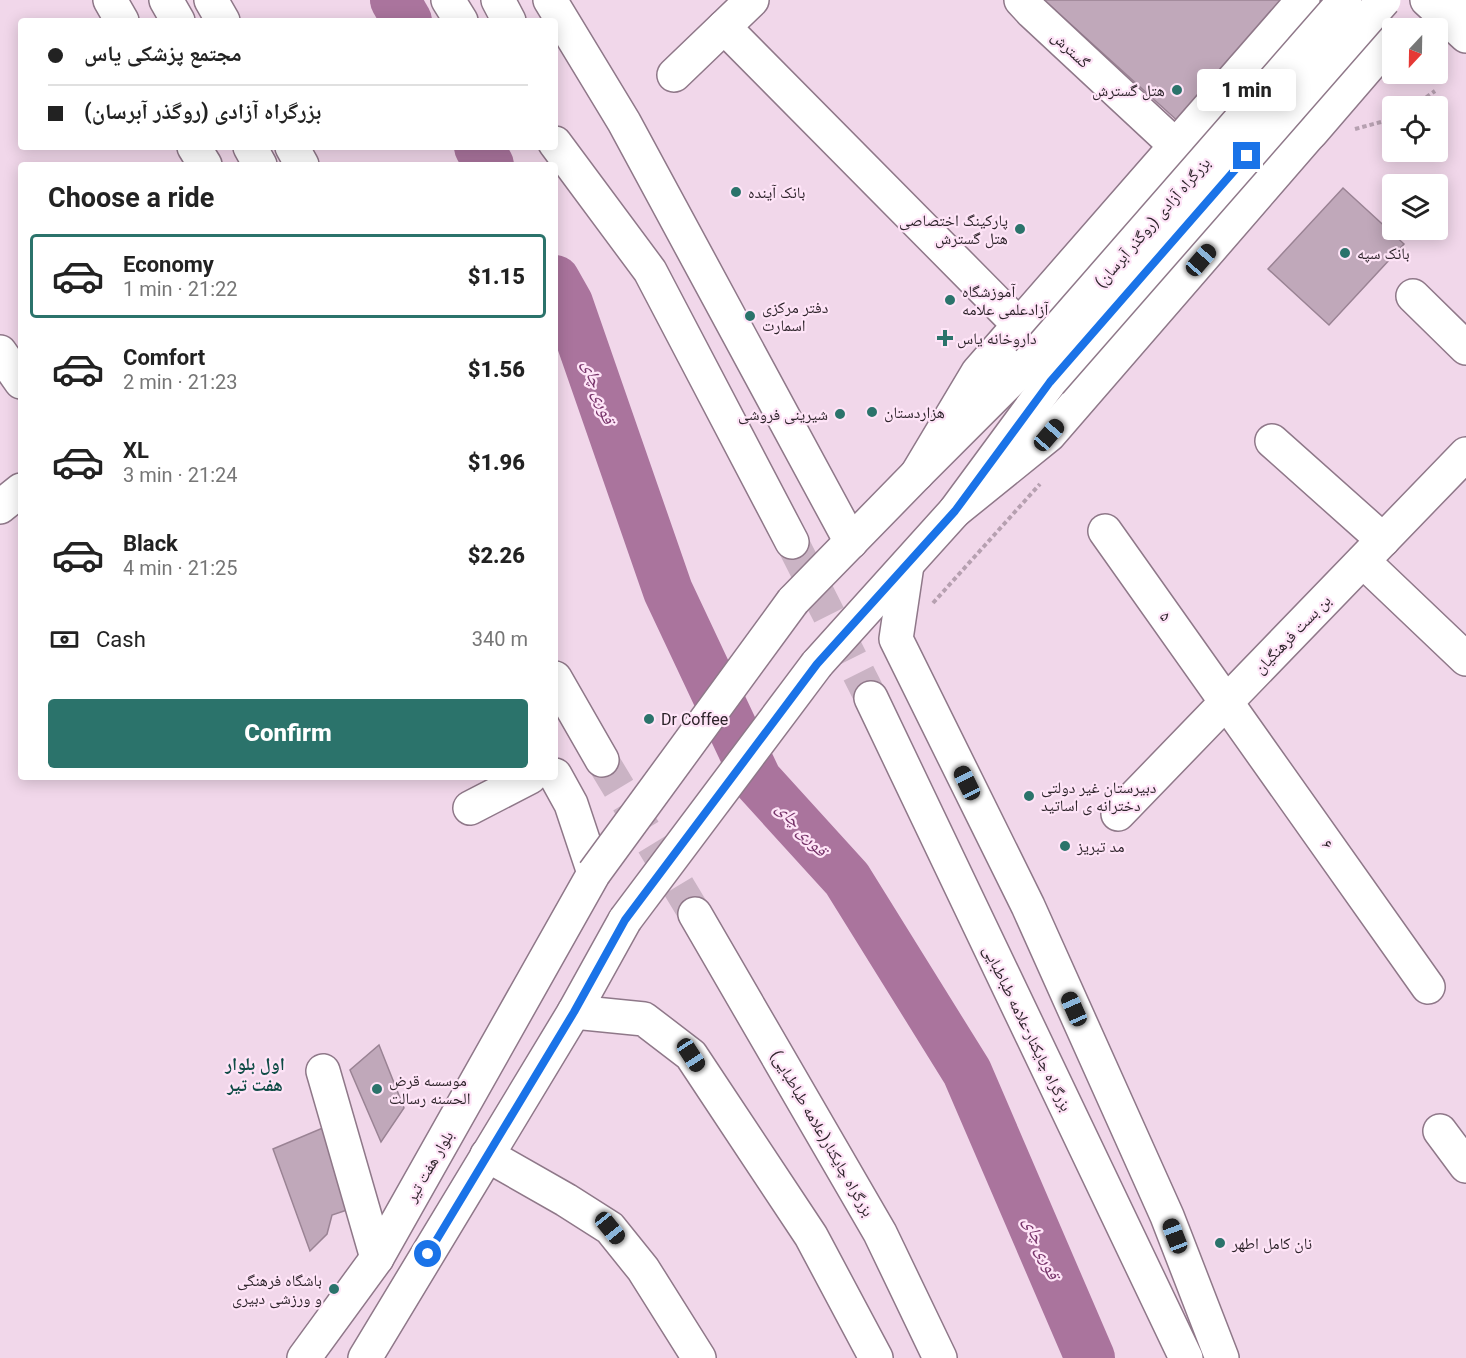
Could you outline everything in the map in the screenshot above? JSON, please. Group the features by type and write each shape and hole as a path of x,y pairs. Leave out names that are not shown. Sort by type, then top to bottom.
{"main road":[{"path":"110,0 120,18"},
{"path":"166,0 176,18"},
{"path":"211,0 221,18"},
{"path":"448,0 459,18"},
{"path":"498,0 507,18"},
{"path":"550,0 624,122 851,542"},
{"path":"674,75 752,0"},
{"name":"گسترش","path":"1021,0 1176,146"},
{"path":"917,474 978,372 1303,0"},
{"name":"بزرگراه آزادی (روگذر آبرسان)","path":"1040,372 1345,0"},
{"path":"1363,0 1384,18"},
{"name":"بزرگراه آزادی (روگذر آبرسان)","path":"1040,372 1384,0"},
{"path":"1427,0 1466,36"},
{"path":"724,27 1019,325"},
{"path":"365,1358 574,1012 625,920 817,664 955,511 1049,435 1382,51"},
{"path":"1243,69 1260,58 1270,58 1279,62 1307,88 1317,105 1317,115 1308,136"},
{"path":"558,147 650,271 792,542"},
{"path":"1413,296 1466,348"},
{"path":"0,352 18,378"},
{"path":"917,474 1040,372"},
{"path":"955,511 1040,372"},
{"path":"1272,441 1373,550 1466,659"},
{"name":"بن بست فرهنگیان","path":"1118,814 1466,454"},
{"name":"بلوار هفت تیر","path":"304,1358 377,1258 594,873 793,601 917,474"},
{"path":"0,507 18,492"},
{"name":"۵","path":"1106,531 1227,702"},
{"path":"906,565 896,639 1028,906 1167,1216 1222,1358"},
{"path":"558,683 602,760"},
{"name":"بزرگراه چایکنار-علامه طباطبایی","path":"871,698 1186,1358"},
{"name":"۶","path":"1227,702 1428,987"},
{"path":"470,808 524,780"},
{"path":"558,780 571,804 594,873"},
{"name":"بزرگراه چایکنار(علامه طباطبایی)","path":"695,914 880,1233 940,1358"},
{"path":"574,1012 644,1019 691,1055 812,1236 876,1358"},
{"path":"323,1071 377,1258"},
{"path":"1440,1131 1466,1166"},
{"path":"487,1155 610,1228 644,1269 699,1358"}],"path":[{"path":"1428,96 1435,91"}],"building":[{"name":"هتل گسترش","path":"1044,0 1291,0 1181,124"},
{"path":"1343,188 1382,224 1382,240 1400,240 1404,244 1329,325 1268,269"},
{"name":"موسسه قرض الحسنه رسالت","path":"379,1045 404,1108 381,1142 350,1070"},
{"path":"325,1127 347,1210 332,1215 327,1234 310,1251 273,1149"}],"waterway":[{"name":"قوری چای","path":"395,0 405,18"},
{"name":"قوری چای","path":"481,150 487,162"},
{"name":"قوری چای","path":"558,285 568,303 668,591 757,780 847,879 967,1072 1090,1358"}],"tunnel":[{"path":"792,542 871,698"},
{"path":"602,760 695,914"}],"place":[{"name":"هتل گسترش","path":"1177,90"},
{"name":"بانک آینده","path":"736,192"},
{"name":"پارکینگ اختصاصی هتل گسترش","path":"1020,229"},
{"name":"بانک سپه","path":"1345,253"},
{"name":"آموزشگاه آزادعلمی علامه","path":"950,300"},
{"name":"دفتر مرکزی اسمارت","path":"750,316"},
{"name":"داروخانه یاس","path":"945,338"},
{"name":"هزاردستان","path":"872,412"},
{"name":"شیرینی فروشی","path":"840,414"},
{"name":"Dr Coffee","path":"649,719"},
{"name":"دبیرستان غیر دولتی دخترانه ی اساتید","path":"1029,796"},
{"name":"مد تبریز","path":"1065,846"},
{"name":"موسسه قرض الحسنه رسالت","path":"377,1089"},
{"name":"نان کامل اطهر","path":"1220,1243"},
{"name":"باشگاه فرهنگی و ورزشی دبیری","path":"334,1289"}],"district":[{"name":"اول بلوار هفت تیر","path":"255,1074"}],"route":[{"path":"428,1254 574,1012 625,920 817,664 955,511 1050,382 1247,156"}]}
